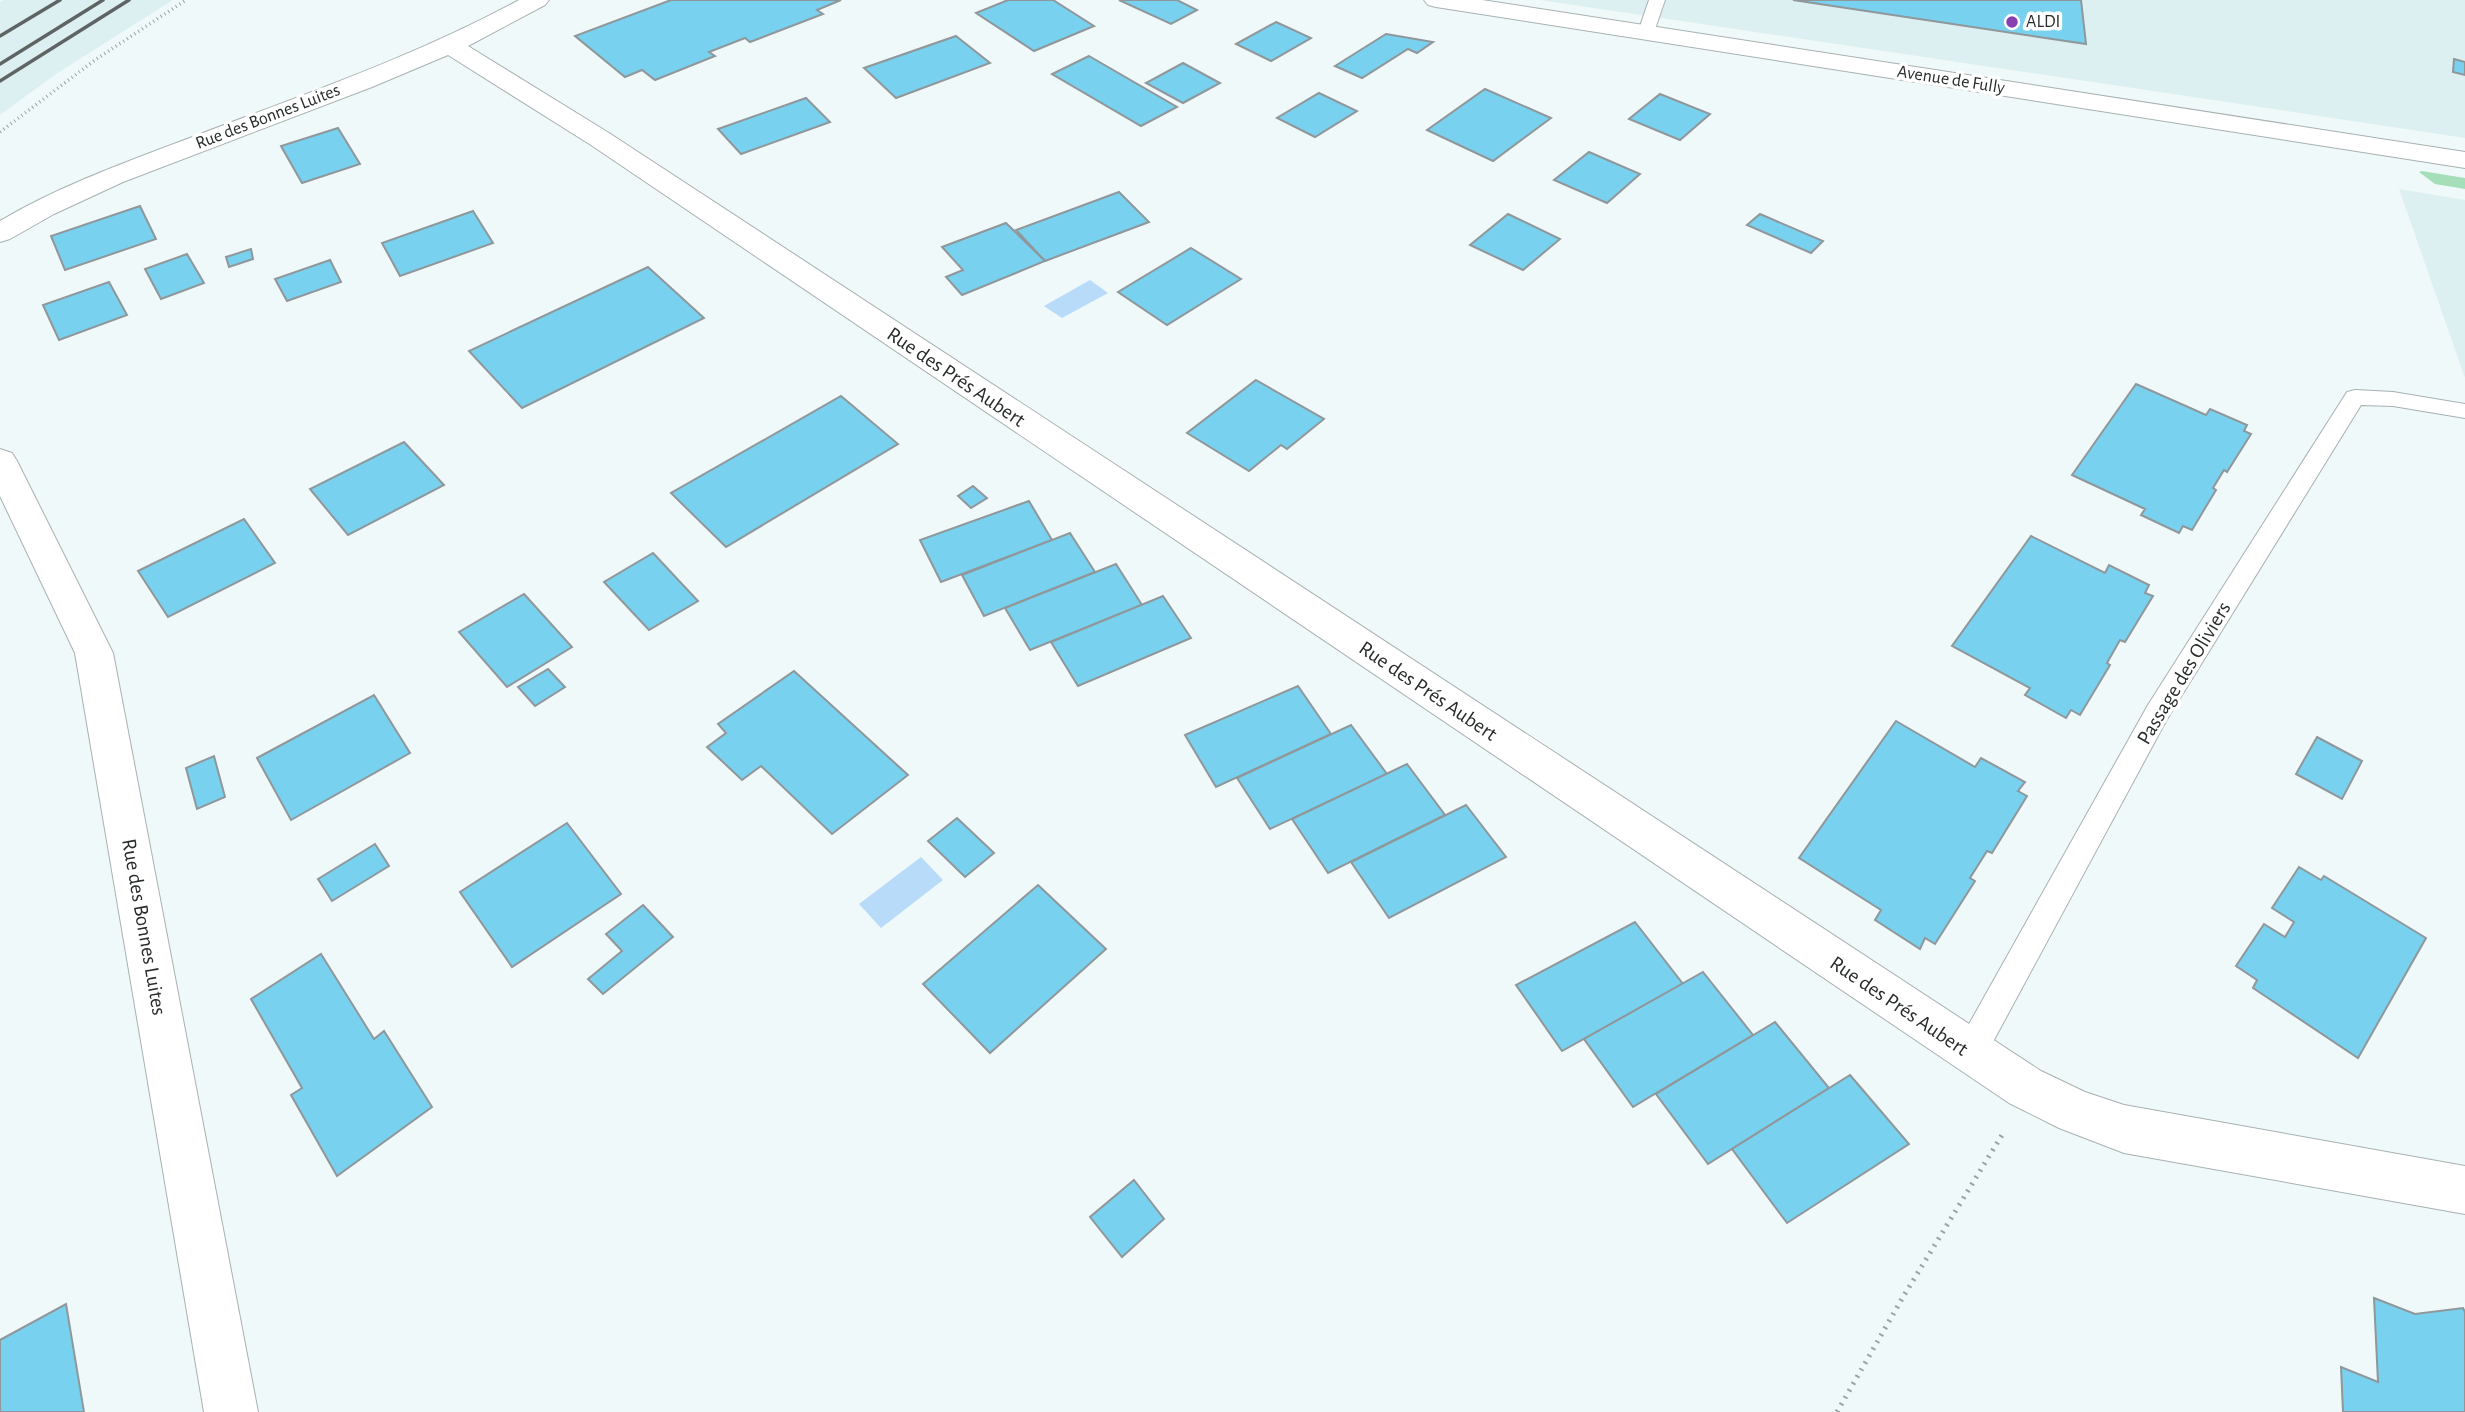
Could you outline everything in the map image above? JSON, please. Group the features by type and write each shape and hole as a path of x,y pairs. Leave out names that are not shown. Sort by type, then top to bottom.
{"street":[{"name":"Rue des Bonnes Luites","path":"0,233 22,219 105,179 451,46 537,0"},
{"name":"Avenue de Fully","path":"1436,0 2465,160"},
{"name":"Rue des Prés Aubert","path":"451,46 642,167 1970,1053 2025,1087 2076,1112 2124,1129 2465,1190"},
{"name":"Rue des Bonnes Luites","path":"0,461 94,653 232,1412"}],"lane":[{"path":"1646,32 1657,0"},
{"name":"Passage des Oliviers","path":"1970,1053 2158,713 2355,397 2393,399 2465,411"}],"path":[{"path":"0,132 95,60 186,0"},
{"path":"1837,1412 2011,1119 2025,1087"}],"shaded area":[{"path":"173,0 56,74 0,115 0,2"},
{"path":"1540,0 2465,0 2465,138 2260,107"},
{"path":"2399,189 2465,200 2465,378"}],"green space":[{"path":"2419,172 2465,178 2465,189 2435,184"}],"water":[{"path":"1090,280 1108,293 1062,318 1044,306"},
{"path":"921,857 943,880 881,928 859,904"}],"building":[{"path":"671,0 841,0 817,10 823,14 750,42 745,38 709,52 715,56 655,80 642,70 625,77 575,36"},
{"path":"1008,0 1053,0 1094,26 1034,51 976,13"},
{"path":"1119,0 1177,0 1197,10 1171,24"},
{"name":"ALDI","path":"1793,0 2081,0 2086,44"},
{"path":"1276,22 1311,38 1271,61 1236,44"},
{"path":"1386,34 1433,42 1417,53 1408,49 1362,78 1335,66"},
{"path":"956,36 990,63 896,98 864,68"},
{"path":"1089,56 1177,107 1141,126 1052,74"},
{"path":"2454,59 2465,62 2465,75 2453,72"},
{"path":"1183,63 1220,83 1183,103 1146,83"},
{"path":"1485,89 1551,118 1493,161 1427,130"},
{"path":"1319,93 1357,111 1315,137 1277,118"},
{"path":"1660,94 1710,114 1680,140 1629,119"},
{"path":"806,98 830,122 741,154 718,129"},
{"path":"338,128 360,164 302,183 281,146"},
{"path":"1589,152 1640,174 1607,203 1554,180"},
{"path":"1119,192 1149,222 1045,261 1016,230"},
{"path":"140,206 156,239 65,270 51,236"},
{"path":"473,211 493,243 400,276 382,243"},
{"path":"1508,214 1560,239 1523,270 1470,245"},
{"path":"1760,214 1823,241 1811,253 1747,225"},
{"path":"1006,223 1045,261 962,295 946,277 963,270 942,247"},
{"path":"1191,248 1241,279 1167,325 1118,292"},
{"path":"251,249 253,259 229,267 226,257"},
{"path":"187,254 204,283 161,299 145,269"},
{"path":"330,260 341,282 287,301 275,279"},
{"path":"648,267 704,318 522,408 469,351"},
{"path":"109,282 127,315 59,340 43,305"},
{"path":"1256,380 1324,419 1287,449 1281,445 1249,471 1187,433"},
{"path":"2136,384 2206,415 2210,409 2247,425 2244,431 2251,434 2227,472 2224,470 2213,488 2216,490 2192,530 2183,526 2179,533 2141,515 2145,509 2072,475"},
{"path":"841,396 898,444 726,547 671,493"},
{"path":"404,442 444,485 348,535 310,489"},
{"path":"973,486 987,498 971,508 958,496"},
{"path":"1029,501 1052,540 941,582 920,540"},
{"path":"244,519 275,563 168,617 138,571"},
{"path":"1070,533 1095,572 984,616 962,575"},
{"path":"2031,536 2105,573 2109,565 2149,585 2145,593 2153,596 2125,642 2120,640 2107,663 2110,665 2080,715 2071,710 2066,718 2025,695 2030,688 1952,646"},
{"path":"653,553 698,601 649,630 604,582"},
{"path":"1116,564 1142,605 1030,650 1005,608"},
{"path":"524,594 572,647 507,687 459,632"},
{"path":"1163,596 1191,638 1078,686 1051,642"},
{"path":"548,669 565,687 535,706 518,687"},
{"path":"794,671 908,775 832,834 761,766 742,780 707,747 726,733 718,724"},
{"path":"1298,686 1331,734 1216,787 1185,735"},
{"path":"374,695 410,753 291,820 257,758"},
{"path":"1896,721 1975,767 1981,758 2025,782 2018,791 2027,796 1992,853 1987,851 1970,878 1975,881 1935,944 1925,938 1920,949 1875,920 1881,910 1799,858"},
{"path":"1351,725 1387,774 1270,829 1237,778"},
{"path":"2317,737 2362,761 2342,799 2296,774"},
{"path":"214,756 225,797 197,809 186,768"},
{"path":"1407,764 1445,815 1328,873 1292,819"},
{"path":"1466,805 1506,857 1389,918 1351,862"},
{"path":"957,818 994,853 965,877 928,841"},
{"path":"567,823 621,894 512,967 460,892"},
{"path":"375,844 389,866 332,901 318,879"},
{"path":"2299,867 2321,880 2324,876 2426,938 2358,1058 2253,988 2257,980 2236,966 2264,924 2285,937 2294,922 2272,908"},
{"path":"1038,885 1106,949 990,1053 923,984"},
{"path":"643,905 673,937 603,994 588,979 622,951 606,934"},
{"path":"1635,922 1683,984 1562,1051 1516,985"},
{"path":"321,954 374,1039 384,1031 432,1107 337,1176 291,1095 302,1088 251,999"},
{"path":"1703,972 1753,1035 1633,1107 1584,1039"},
{"path":"1775,1022 1829,1088 1708,1164 1656,1094"},
{"path":"1850,1075 1909,1144 1787,1223 1732,1149"},
{"path":"1134,1180 1164,1219 1122,1257 1090,1217"},
{"path":"2374,1298 2415,1314 2463,1308 2465,1412 2343,1412 2341,1367 2378,1382"},
{"path":"66,1304 84,1412 0,1412 0,1340"}],"railway":[{"path":"0,36 60,0"},
{"path":"0,64 103,0"},
{"path":"0,81 129,0"}],"place":[{"name":"ALDI","path":"2012,22"}]}
